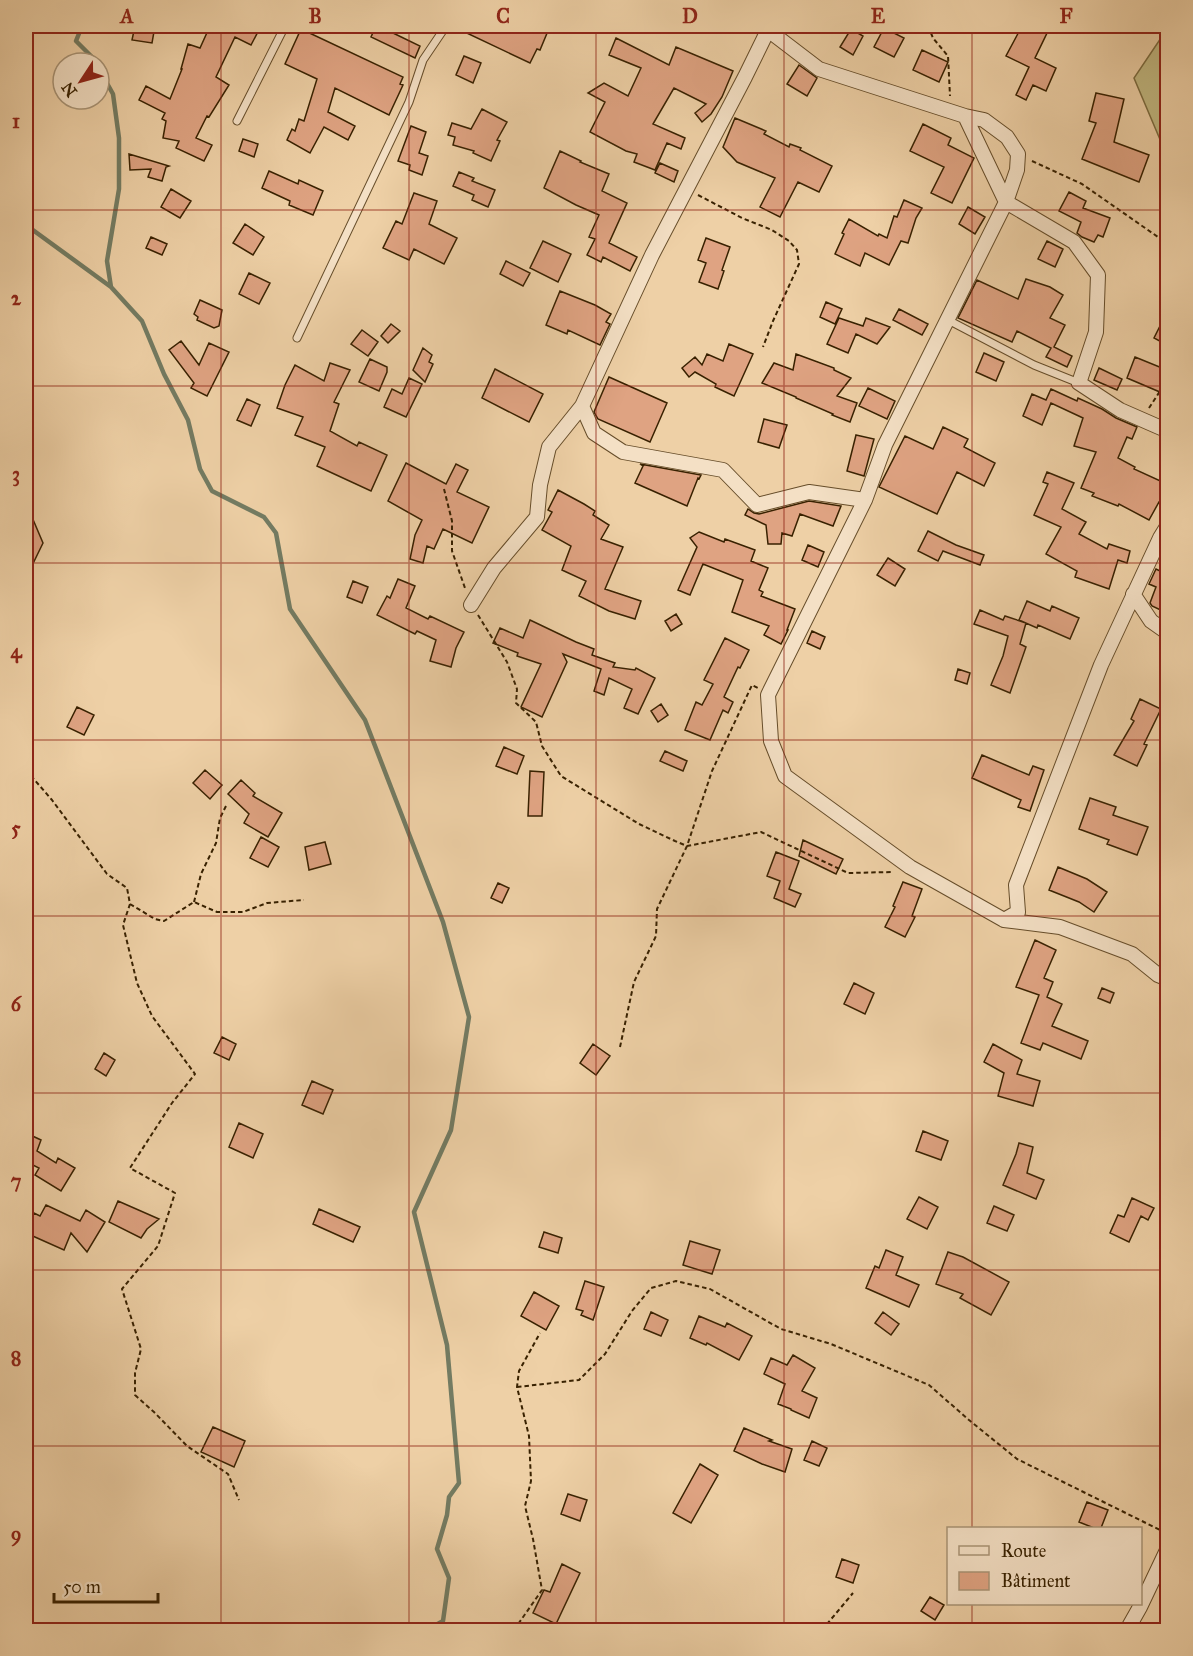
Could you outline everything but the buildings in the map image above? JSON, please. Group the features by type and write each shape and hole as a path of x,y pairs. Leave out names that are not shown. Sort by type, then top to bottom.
{"street":[{"path":"471,604 494,568 537,517 540,485 549,447 582,406 652,255 745,77 766,27 819,69 984,120 1007,137 1018,154 1017,170 1006,202 885,445 865,500 768,695 771,741 785,776 910,867 1004,920 1060,927 1132,954 1158,975 1167,979"},
{"path":"965,116 1006,202 1074,243 1098,275 1096,332 1079,383 1120,410 1167,431"},
{"path":"582,406 594,433 623,452 723,470 757,505 809,492 865,500"},
{"path":"1004,920 1018,912 1016,885 1101,665 1167,525"},
{"path":"1133,594 1150,621 1167,633"},
{"path":"1142,1604 1167,1548"},
{"path":"1127,1630 1141,1605"}],"lane":[{"path":"237,121 285,26"},
{"path":"297,338 409,102 423,60 446,26"},
{"path":"948,320 1034,365 1079,383"}],"path":[{"path":"928,26 933,38 948,56 951,111"},
{"path":"1018,154 1082,184 1167,243"},
{"path":"687,189 742,218 772,230 789,241 797,250 799,264 763,347"},
{"path":"1142,420 1162,388 1167,386"},
{"path":"444,489 452,521 452,551 471,604 507,662 518,688 516,703 536,722 542,746 561,776 639,824 687,846 761,832 848,873 889,873 910,867"},
{"path":"620,1047 634,982 656,936 657,909 687,846 712,771 752,685 768,695"},
{"path":"26,770 107,874 127,888 130,904 123,925 137,983 152,1016 195,1074 172,1103 130,1168 175,1193 158,1246 122,1289 141,1349 135,1373 135,1395 187,1446 228,1474 239,1500"},
{"path":"130,904 155,919 164,921 194,902 201,874 216,843 220,818 227,804"},
{"path":"194,902 217,912 243,912 267,903 304,900"},
{"path":"517,1387 579,1380 605,1354 651,1288 676,1281 710,1288 781,1329 831,1344 929,1385 1017,1459 1167,1534"},
{"path":"514,1630 542,1590 525,1506 531,1481 529,1436 517,1387 519,1371 540,1333"},
{"path":"822,1630 853,1593"}],"shaded area":[{"path":"1167,29 1167,156 1134,78"}],"waterway":[{"path":"82,26 76,41 86,51"},
{"path":"111,90 119,138 119,189 107,261 111,287"},
{"path":"26,225 111,287 142,321 164,374 188,420 200,469 212,491 264,517 276,533 290,609 365,720 443,922 469,1017 451,1130 414,1212 447,1345 459,1483 449,1497 447,1515 437,1549 449,1578 443,1621 427,1630"}]}
